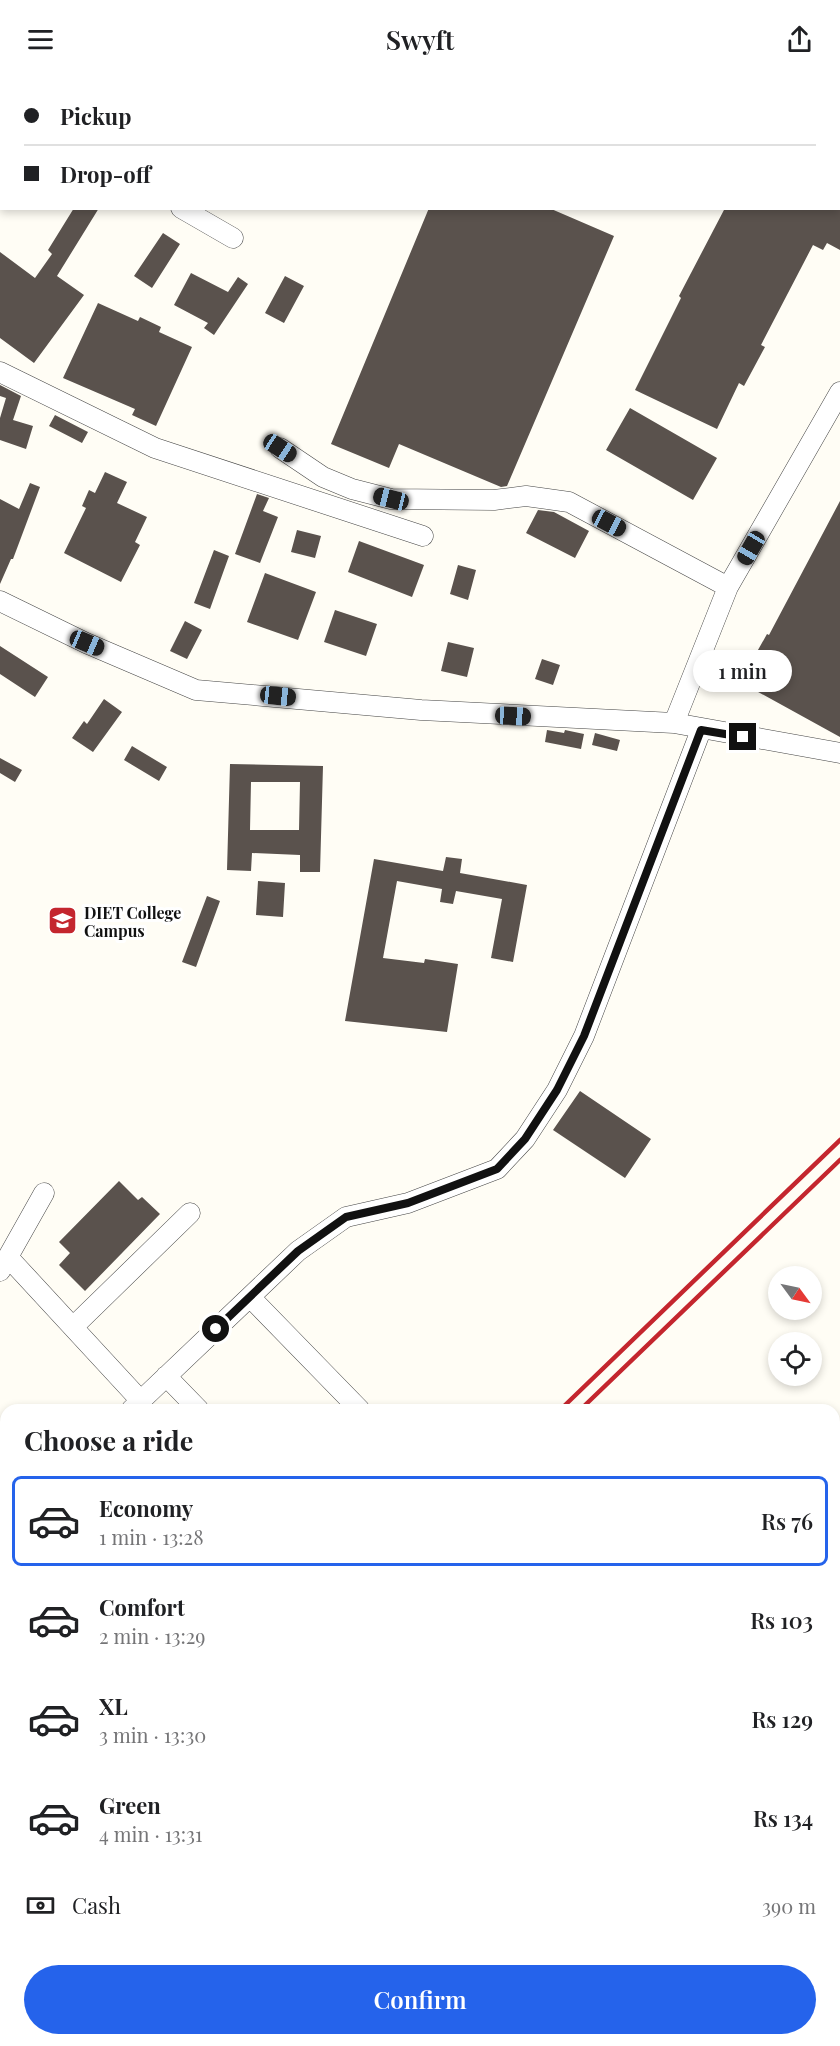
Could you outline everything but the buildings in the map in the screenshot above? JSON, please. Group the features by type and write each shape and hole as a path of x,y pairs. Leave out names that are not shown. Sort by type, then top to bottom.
{"street":[{"path":"184,210 233,238"},
{"path":"0,372 155,448 423,536"},
{"path":"674,723 728,587 840,392"},
{"path":"280,448 323,477 352,489 391,499 494,500 526,496 569,502 728,587"},
{"path":"0,601 87,643 196,690 421,710 674,723 701,730 840,753"},
{"path":"137,1404 298,1251 346,1217 408,1203 497,1169 525,1139 557,1090 584,1036 701,730"},
{"path":"44,1193 4,1264 73,1327 135,1404"},
{"path":"73,1327 190,1213"},
{"path":"250,1297 354,1404"},
{"path":"166,1376 193,1404"}],"railway":[{"path":"566,1404 840,1140"},
{"path":"586,1404 840,1160"}],"place":[{"name":"DIET College Campus","path":"63,921"}],"route":[{"path":"216,1329 298,1251 346,1217 408,1203 497,1169 525,1139 557,1090 584,1036 701,730 743,737"}]}
